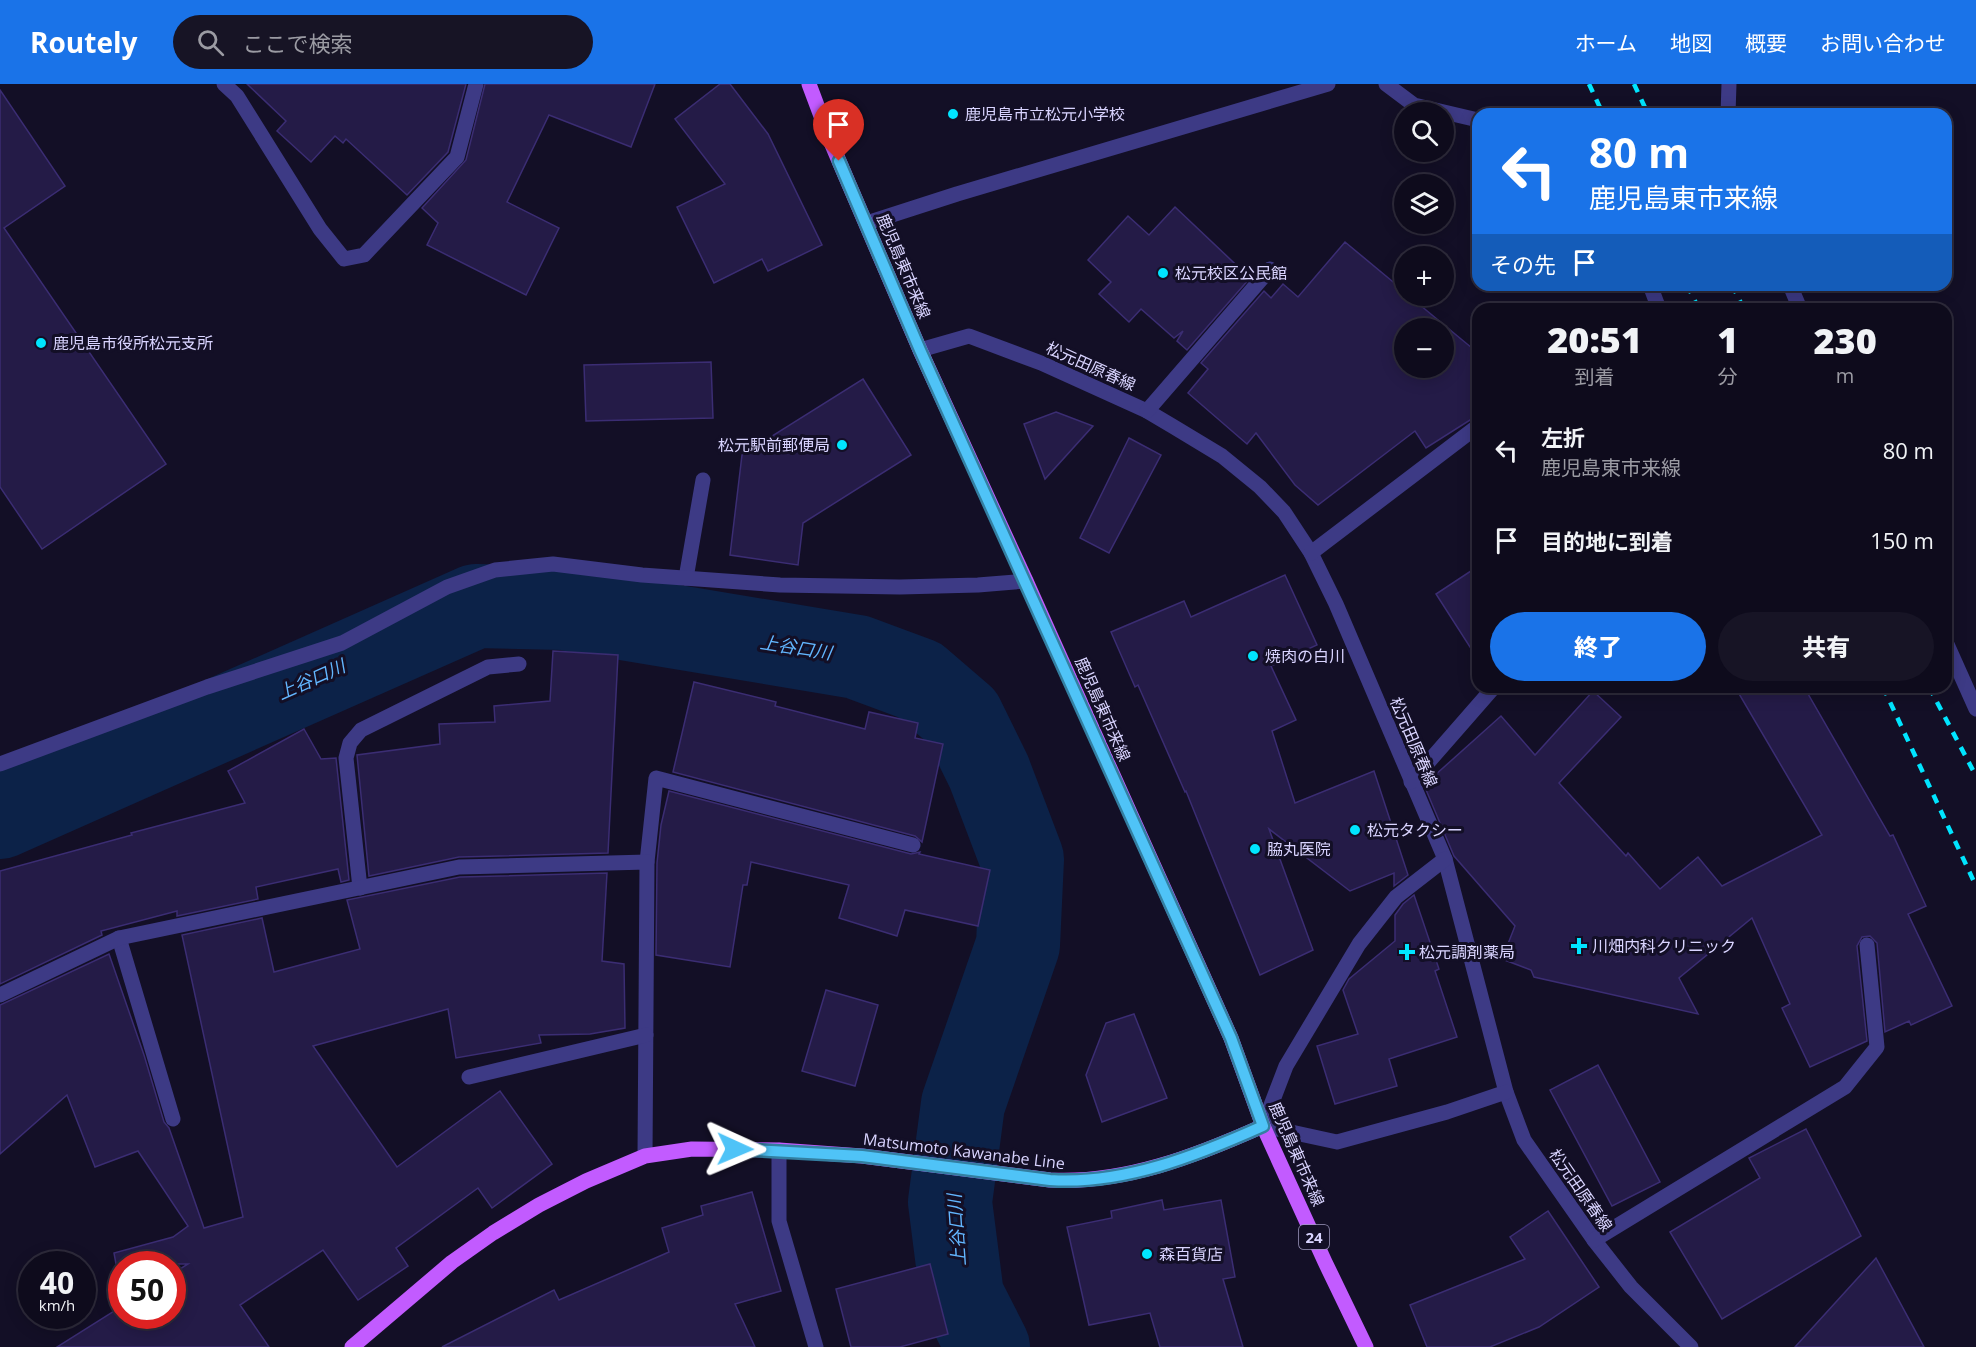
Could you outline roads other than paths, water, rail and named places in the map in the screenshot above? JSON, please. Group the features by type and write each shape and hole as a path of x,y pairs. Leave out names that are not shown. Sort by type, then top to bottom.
{"main road":[{"name":"鹿児島東市来線","path":"809,84 830,140 920,350 1231,1038 1263,1126 1366,1347"},
{"name":"Matsumoto Kawanabe Line","path":"352,1347 452,1262 493,1233 539,1205 614,1168 645,1156 692,1149 779,1150 862,1156 1080,1182 1156,1167 1217,1146 1263,1126"}],"street":[{"path":"224,84 237,96 320,229 344,259 364,255 457,157 476,84"},
{"path":"867,223 969,190 1328,84"},
{"path":"1386,84 1414,105 1472,119"},
{"path":"1728,108 1729,84"},
{"path":"1147,411 1270,268"},
{"name":"松元田原春線","path":"920,350 969,336 1041,363 1147,411 1221,456 1260,487 1284,512 1311,553 1336,604 1444,859 1506,1092 1524,1140 1594,1240 1631,1287 1692,1347"},
{"path":"1311,553 1472,431"},
{"path":"686,578 703,480"},
{"path":"0,764 207,687 342,644 447,587 495,570 553,564 780,585 900,587 1026,581"},
{"path":"1952,655 1976,709"},
{"path":"360,888 346,758 350,742 361,730 488,667 519,664"},
{"path":"1411,782 1489,693"},
{"path":"645,1156 647,862 656,778 913,845"},
{"path":"1444,859 1396,897 1359,944 1286,1066 1263,1126 1337,1142 1447,1112 1506,1092"},
{"path":"0,995 119,938 459,867 647,862"},
{"path":"119,938 173,1119"},
{"path":"1594,1240 1845,1087 1877,1047 1867,945"},
{"path":"469,1077 646,1035"},
{"path":"779,1150 778,1221 816,1347"}],"waterway":[{"name":"上谷口川","path":"0,817 476,606 563,608 857,657 919,680 962,717 989,772 1022,859 1018,945 963,1104 950,1202 962,1296 988,1347"}],"railway":[{"path":"1589,84 1600,108"},
{"path":"1634,84 1645,108"},
{"path":"1690,291 1696,303"},
{"path":"1735,291 1741,303"},
{"path":"1886,693 1976,886"},
{"path":"1932,693 1976,776"}],"place":[{"name":"鹿児島市立松元小学校","path":"953,114"},
{"name":"松元校区公民館","path":"1163,273"},
{"name":"鹿児島市役所松元支所","path":"41,343"},
{"name":"松元駅前郵便局","path":"842,445"},
{"name":"焼肉の白川","path":"1253,656"},
{"name":"松元タクシー","path":"1355,830"},
{"name":"脇丸医院","path":"1255,849"},
{"name":"川畑内科クリニック","path":"1579,946"},
{"name":"松元調剤薬局","path":"1407,952"},
{"name":"森百貨店","path":"1147,1254"}]}
